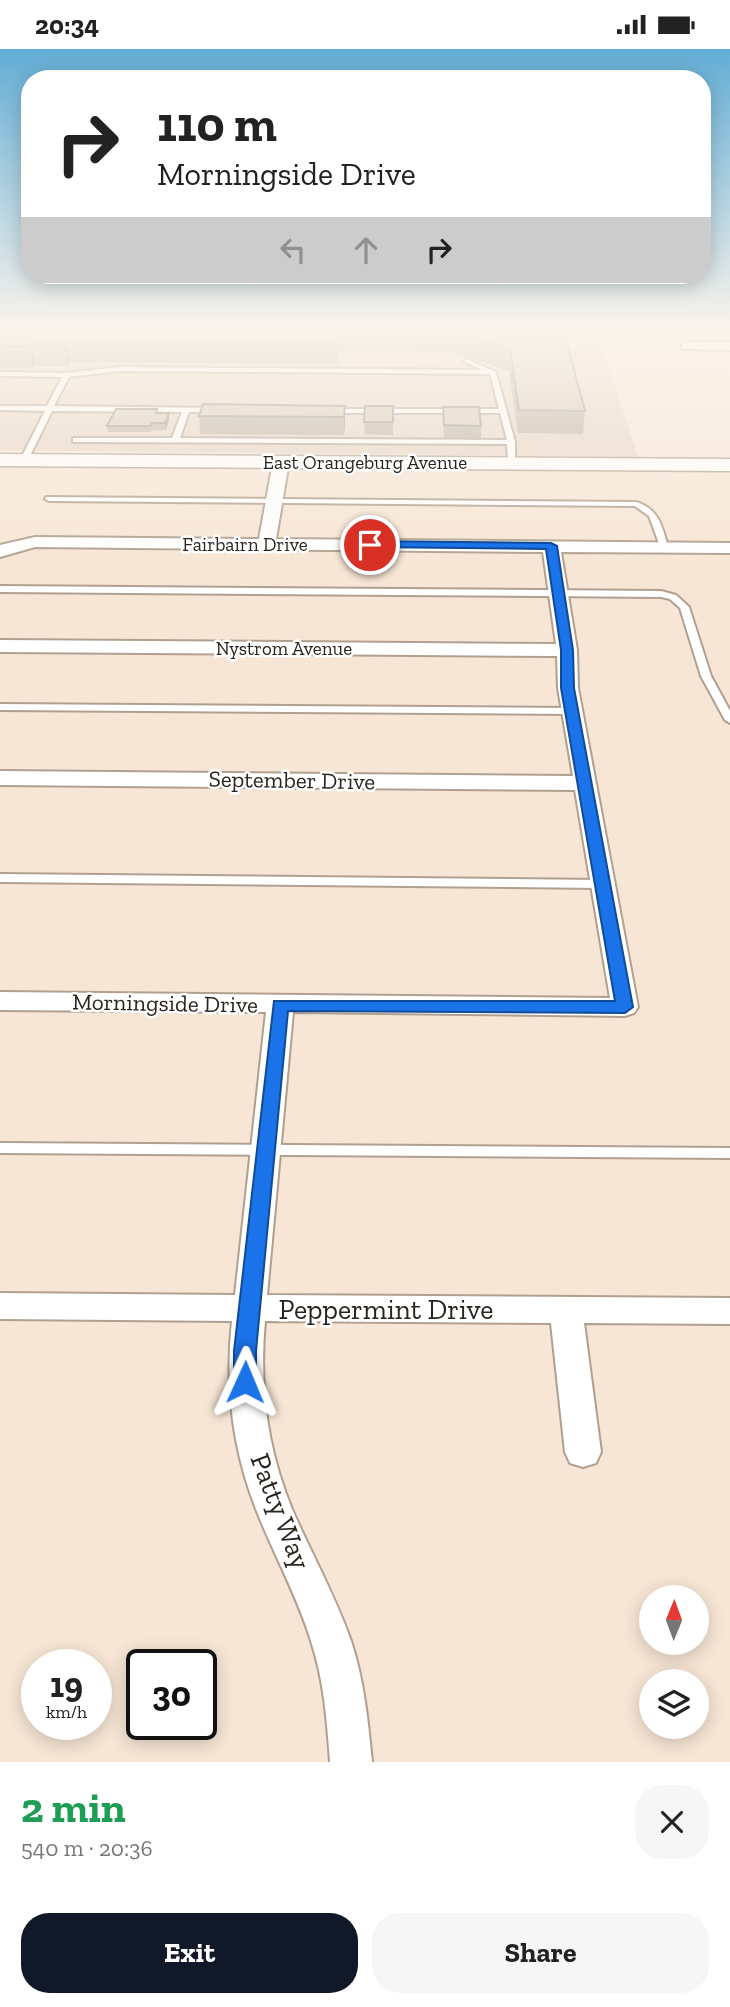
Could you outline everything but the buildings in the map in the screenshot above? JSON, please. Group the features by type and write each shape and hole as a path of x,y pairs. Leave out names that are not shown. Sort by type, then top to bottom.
{"street":[{"name":"East Orangeburg Avenue","path":"0,460 730,465"},
{"path":"267,544 281,462"},
{"name":"Fairbairn Drive","path":"6,549 35,542 730,548"},
{"path":"551,546 567,650 572,711 602,884"},
{"name":"Nystrom Avenue","path":"0,646 567,650"},
{"name":"September Drive","path":"0,778 584,783"},
{"name":"Morningside Drive","path":"0,1001 625,1007 602,884"},
{"name":"Patty Way","path":"280,1005 249,1308 244,1363 245,1389 257,1458 273,1507 314,1596 332,1644 344,1696 351,1762"},
{"name":"Peppermint Drive","path":"0,1305 730,1311"},
{"path":"566,1310 583,1452"}],"lane":[{"path":"0,408 223,410"},
{"path":"501,408 512,463"},
{"path":"24,460 51,409"},
{"path":"175,441 186,410"},
{"path":"327,411 502,411"},
{"path":"76,440 510,442"},
{"path":"49,499 636,504 649,507 654,514 664,547"},
{"path":"0,589 661,594 673,597 684,607 706,676 730,720"},
{"path":"0,707 572,711"},
{"path":"0,878 602,884"},
{"path":"0,1148 730,1153"}],"shaded area":[{"path":"0,408 622,408 638,457 0,450"}],"route":[{"path":"245,1382 245,1351 280,1005 625,1007 568,688 567,650 551,546 370,545"}]}
